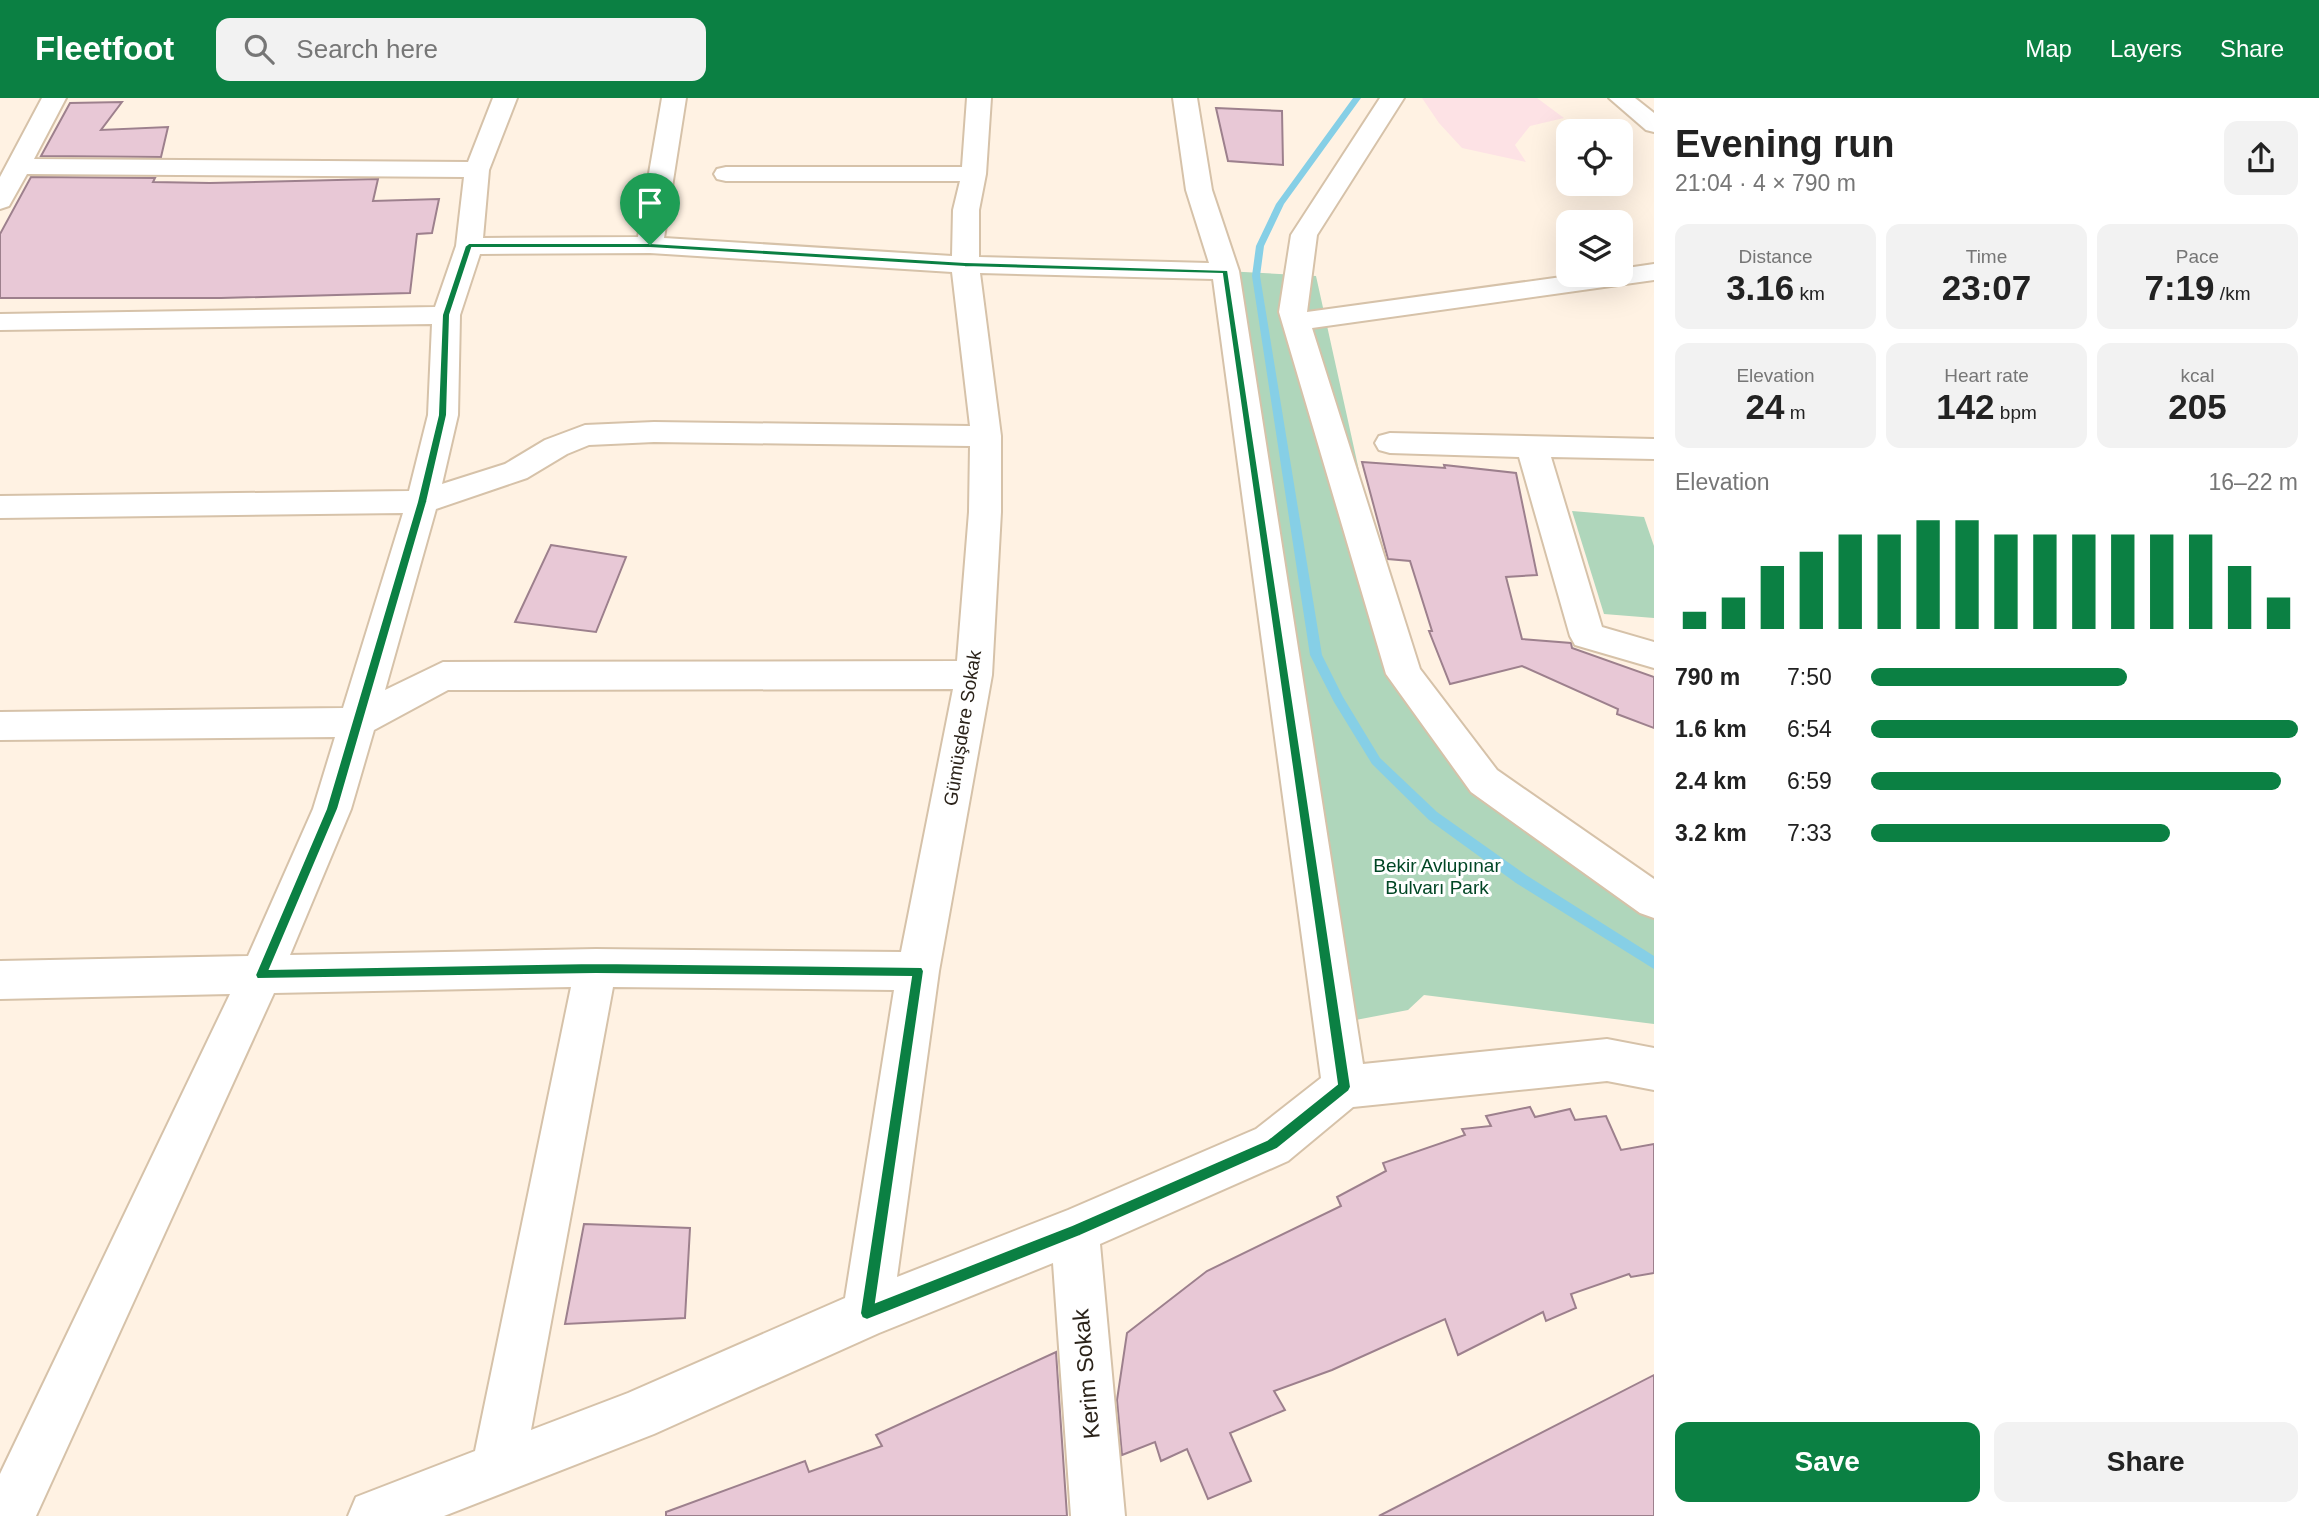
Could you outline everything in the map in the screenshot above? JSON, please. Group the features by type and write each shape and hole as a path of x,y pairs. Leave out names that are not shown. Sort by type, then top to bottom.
{"street":[{"path":"0,201 54,98"},
{"path":"8,1516 261,975 332,809 422,502 443,415 446,315 469,246 477,170 505,98"},
{"path":"650,245 674,98"},
{"name":"Gümüşdere Sokak","path":"867,1313 918,971 974,675 985,512 986,436 965,265 966,211 974,174 979,98"},
{"path":"1185,98 1199,190 1225,271 1344,1087"},
{"path":"1392,98 1304,235 1293,312 1404,674 1484,781 1654,901"},
{"path":"1621,98 1654,125"},
{"path":"18,166 477,170"},
{"path":"726,174 974,174"},
{"path":"469,246 650,245 965,265 1225,271"},
{"path":"1296,322 1654,272"},
{"path":"0,322 446,315"},
{"path":"0,507 422,502 516,471 556,447 585,435 654,432 986,436"},
{"path":"1390,443 1532,447 1650,458"},
{"path":"1532,447 1587,636 1654,656"},
{"path":"0,726 356,722 443,676 974,675"},
{"path":"0,980 596,968 918,971"},
{"path":"498,1468 596,968"},
{"path":"407,1510 498,1468 636,1416 867,1313 1075,1231 1272,1145 1344,1087 1607,1060 1654,1069"},
{"name":"Kerim Sokak","path":"1075,1231 1098,1516"}],"shaded area":[{"path":"1422,98 1537,98 1564,118 1530,126 1515,145 1526,162 1462,148 1439,123"}],"green space":[{"name":"Bekir Avlupınar Bulvarı Park","path":"1225,271 1316,276 1404,674 1531,802 1654,883 1654,1024 1424,995 1408,1010 1340,1023"},
{"path":"1572,511 1644,517 1654,546 1654,618 1604,614"}],"building":[{"path":"122,102 101,130 168,127 161,157 41,156 70,103"},
{"path":"1216,108 1282,111 1283,165 1228,161"},
{"path":"31,177 155,178 153,182 210,183 378,179 373,201 439,199 432,233 417,234 410,293 221,298 0,298 0,234"},
{"path":"1362,462 1445,468 1444,465 1516,473 1537,575 1506,577 1522,639 1571,643 1572,648 1654,677 1654,728 1617,714 1618,709 1522,666 1450,684 1429,631 1432,631 1410,561 1388,559"},
{"path":"551,545 626,557 596,632 515,622"},
{"path":"1530,1107 1535,1117 1570,1109 1575,1120 1606,1116 1621,1150 1654,1144 1654,1273 1631,1277 1629,1274 1571,1294 1576,1308 1546,1321 1543,1312 1458,1355 1445,1319 1332,1370 1274,1391 1285,1410 1230,1433 1251,1481 1208,1499 1187,1449 1161,1461 1155,1442 1122,1455 1117,1400 1127,1333 1207,1271 1341,1206 1337,1197 1386,1171 1383,1163 1465,1135 1462,1129 1491,1126 1486,1116"},
{"path":"584,1224 690,1228 685,1318 565,1324"},
{"path":"1056,1352 1067,1516 666,1516 666,1512 805,1461 809,1472 882,1446 876,1435"},
{"path":"1654,1375 1654,1516 1379,1516"}],"waterway":[{"path":"1357,98 1280,204 1260,246 1256,276 1316,655 1338,699 1376,761 1433,816 1521,879 1654,963"}],"route":[{"path":"650,245 965,265 1225,271 1344,1087 1272,1145 1075,1231 867,1313 918,971 596,968 261,975 332,809 422,502 443,415 446,315 469,246 650,245"}]}
